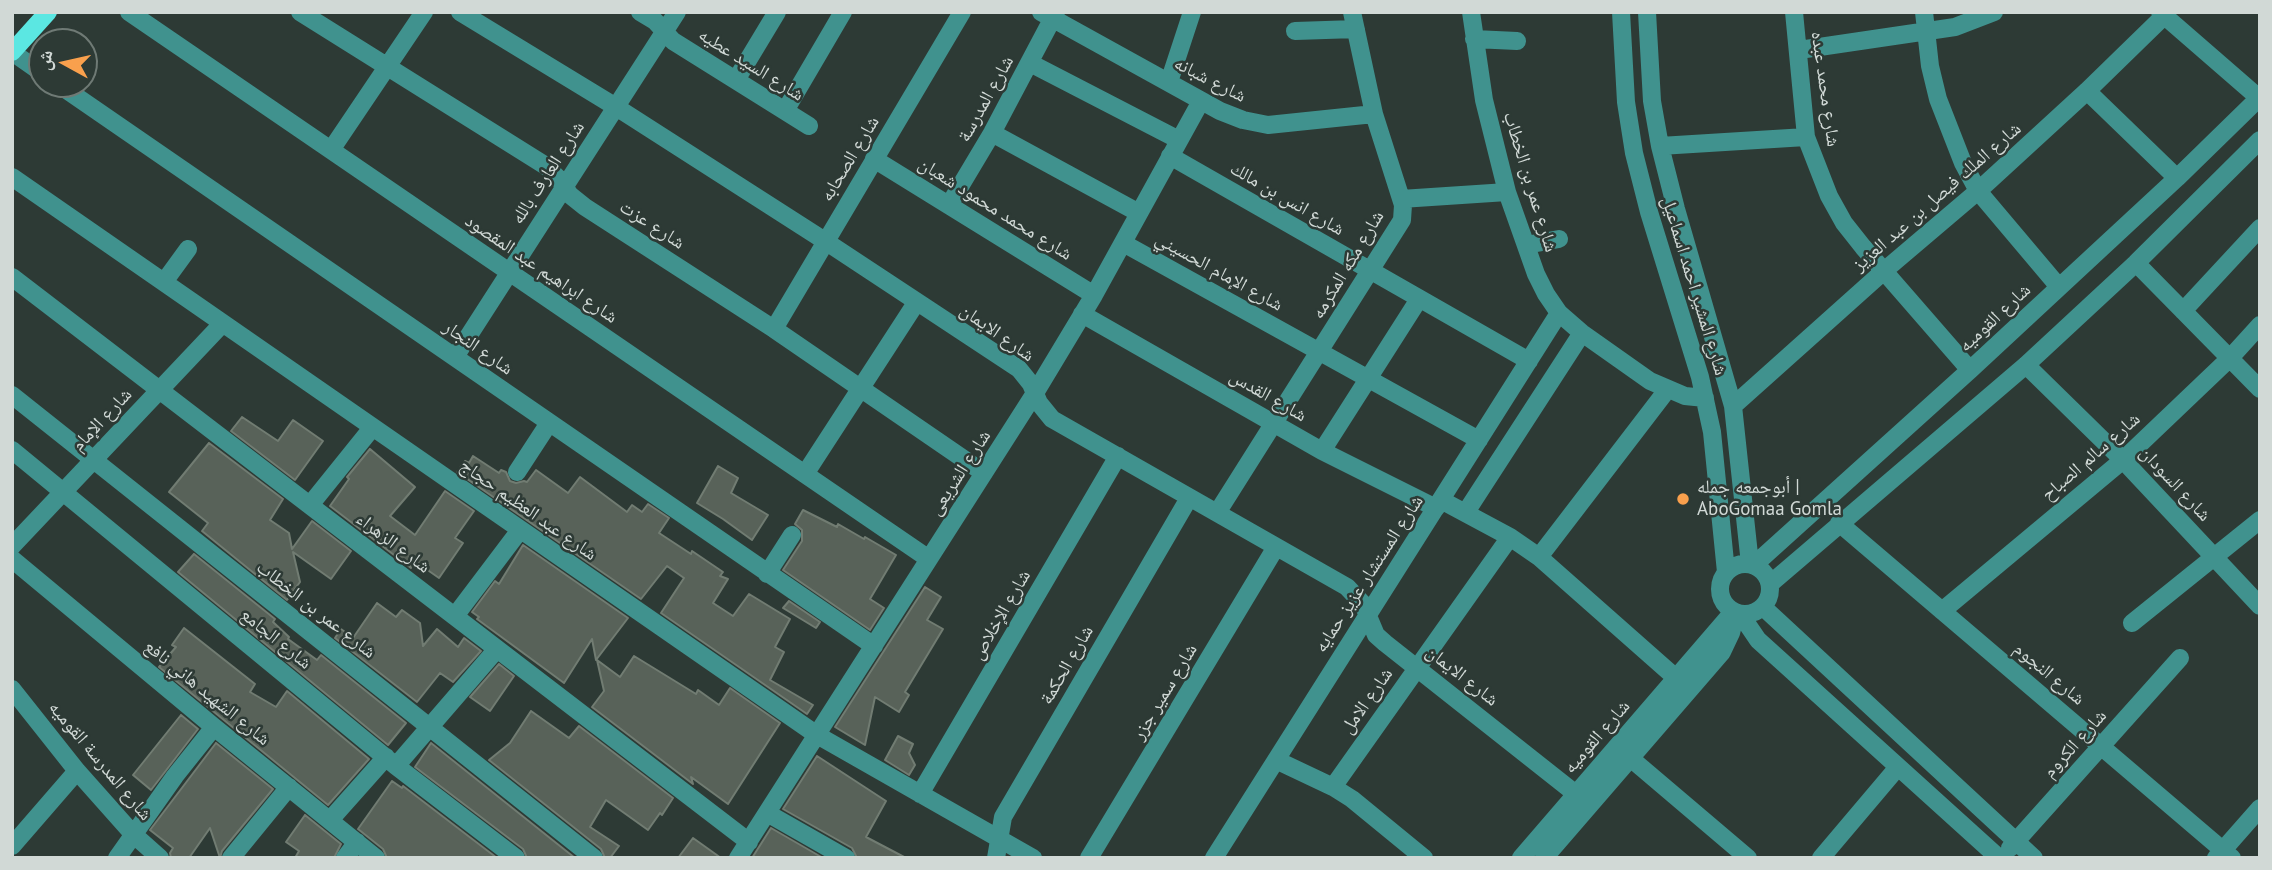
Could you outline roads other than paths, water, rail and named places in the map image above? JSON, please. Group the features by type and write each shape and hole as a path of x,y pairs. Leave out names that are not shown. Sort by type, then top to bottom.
{"main road":[{"path":"12,52 48,12"}],"street":[{"name":"شارع ابراهيم عبد المقصود","path":"130,12 929,559"},
{"name":"شارع عزت","path":"300,12 546,166 584,207 774,329 985,473"},
{"path":"331,150 424,12"},
{"name":"شارع الايمان","path":"460,12 616,107 1019,369 1052,419 1347,587 1363,604 1376,635 1576,794"},
{"name":"شارع السيد عطيه","path":"640,12 655,21 673,41 809,126"},
{"name":"شارع العارف بالله","path":"455,357 677,12"},
{"path":"736,80 778,12"},
{"path":"785,111 843,12"},
{"name":"شارع الصحابه","path":"774,329 962,12"},
{"path":"1168,82 1192,12"},
{"name":"شارع عمر بن الخطاب","path":"1471,12 1484,100 1507,192 1546,294 1559,313 1582,333 1650,381 1667,390 1705,398"},
{"name":"شارع المشير احمد اسماعيل","path":"1621,12 1626,102 1634,153 1705,398 1712,432 1726,572"},
{"name":"شارع المشير احمد اسماعيل","path":"1647,12 1652,101 1660,146 1733,406 1752,564"},
{"name":"شارع محمد عبده","path":"1794,12 1806,137 1816,167 1844,223 1970,370"},
{"path":"1924,12 1925,32 1938,99 1978,191 2059,287"},
{"path":"1799,50 1955,27 1994,12"},
{"name":"شارع شبانه","path":"1050,14 1231,117 1268,125 1374,114"},
{"name":"شارع المدرسة","path":"949,205 1030,62 1050,14"},
{"path":"2162,14 2256,107"},
{"name":"شارع الملك فيصل بن عبد العزيز","path":"1733,406 1978,191 2087,91 2162,14"},
{"path":"1295,31 1354,20"},
{"name":"شارع مكه المكرمه","path":"1217,513 1402,220 1401,199 1374,114 1354,20"},
{"path":"1474,39 1517,41"},
{"path":"12,52 28,63"},
{"path":"1030,62 1179,140"},
{"path":"2087,91 2177,178"},
{"name":"شارع النجار","path":"78,98 874,646"},
{"name":"شارع الشريعى","path":"738,858 1035,394 1094,295 1201,101"},
{"name":"شارع القوميه","path":"1752,564 1970,370 2256,107"},
{"name":"شارع الإمام الحسيني","path":"992,133 1139,213"},
{"path":"1660,146 1806,137"},
{"path":"1770,584 2026,365 2260,140"},
{"name":"شارع انس بن مالك","path":"1170,156 1529,361"},
{"name":"شارع محمد محمود شعبان","path":"874,159 1094,295"},
{"name":"شارع عبد العظيم حجاج","path":"12,177 817,734 1032,858"},
{"path":"1401,199 1507,192"},
{"path":"2183,311 2260,228"},
{"path":"1526,245 1559,239"},
{"name":"شارع الإمام الحسيني","path":"1123,243 1479,440"},
{"path":"164,282 188,249"},
{"path":"2136,262 2260,389"},
{"name":"شارع الزهراء","path":"12,277 749,842"},
{"path":"1322,451 1419,299"},
{"path":"805,474 916,303"},
{"name":"شارع المستشار عزيز حمايه","path":"1214,858 1559,313"},
{"name":"شارع القدس","path":"1082,314 1322,451 1438,504 1466,512 1510,537 1539,557 1676,678"},
{"name":"شارع الإمام","path":"12,546 223,323"},
{"name":"شارع سالم الصباح","path":"1942,611 2123,460 2230,358 2260,325"},
{"path":"1466,512 1582,333"},
{"name":"شارع السودان","path":"2026,365 2123,460 2260,606"},
{"path":"1539,557 1667,390"},
{"name":"شارع عمر بن الخطاب","path":"12,395 594,858"},
{"path":"517,472 549,423"},
{"path":"310,505 372,428"},
{"name":"شارع الجامع","path":"12,450 391,761 516,858"},
{"name":"شارع الإخلاص","path":"920,794 1118,456"},
{"name":"شارع الحكمة","path":"996,858 1003,817 1189,498"},
{"path":"2132,623 2260,520"},
{"name":"شارع النجوم","path":"1839,523 2101,746 2224,855"},
{"path":"454,616 520,530"},
{"path":"767,574 792,535"},
{"name":"شارع الامل","path":"1333,787 1510,537"},
{"name":"شارع سمير جزر","path":"1089,858 1276,547"},
{"name":"شارع الشهيد هاني نافع","path":"12,559 376,858"},
{"path":"1737,613 1756,612 1763,607 1770,592 1770,584 1764,573 1752,564 1737,565 1726,572 1720,583 1723,603 1737,613 1758,640 2000,858"},
{"path":"1763,607 2034,858"},
{"name":"شارع القوميه","path":"1544,858 1676,678 1737,613"},
{"name":"شارع القوميه","path":"1528,855 1576,794 1624,752 1722,652 1737,613"},
{"path":"330,820 430,727 497,649"},
{"name":"شارع الكروم","path":"2000,858 2180,657"},
{"name":"شارع المدرسة القوميه","path":"12,688 77,771 133,834 160,858"},
{"path":"117,858 214,727"},
{"path":"1624,752 1748,858"},
{"path":"1276,761 1333,787 1352,799 1424,858"},
{"path":"1821,858 1898,767"},
{"path":"12,846 77,771"},
{"path":"231,858 289,787"},
{"path":"2224,855 2260,808"},
{"path":"767,813 846,858"},
{"path":"345,858 357,842"}],"place":[{"name":"أبوجمعه جمله | AboGomaa Gomla","path":"1683,499"}]}
